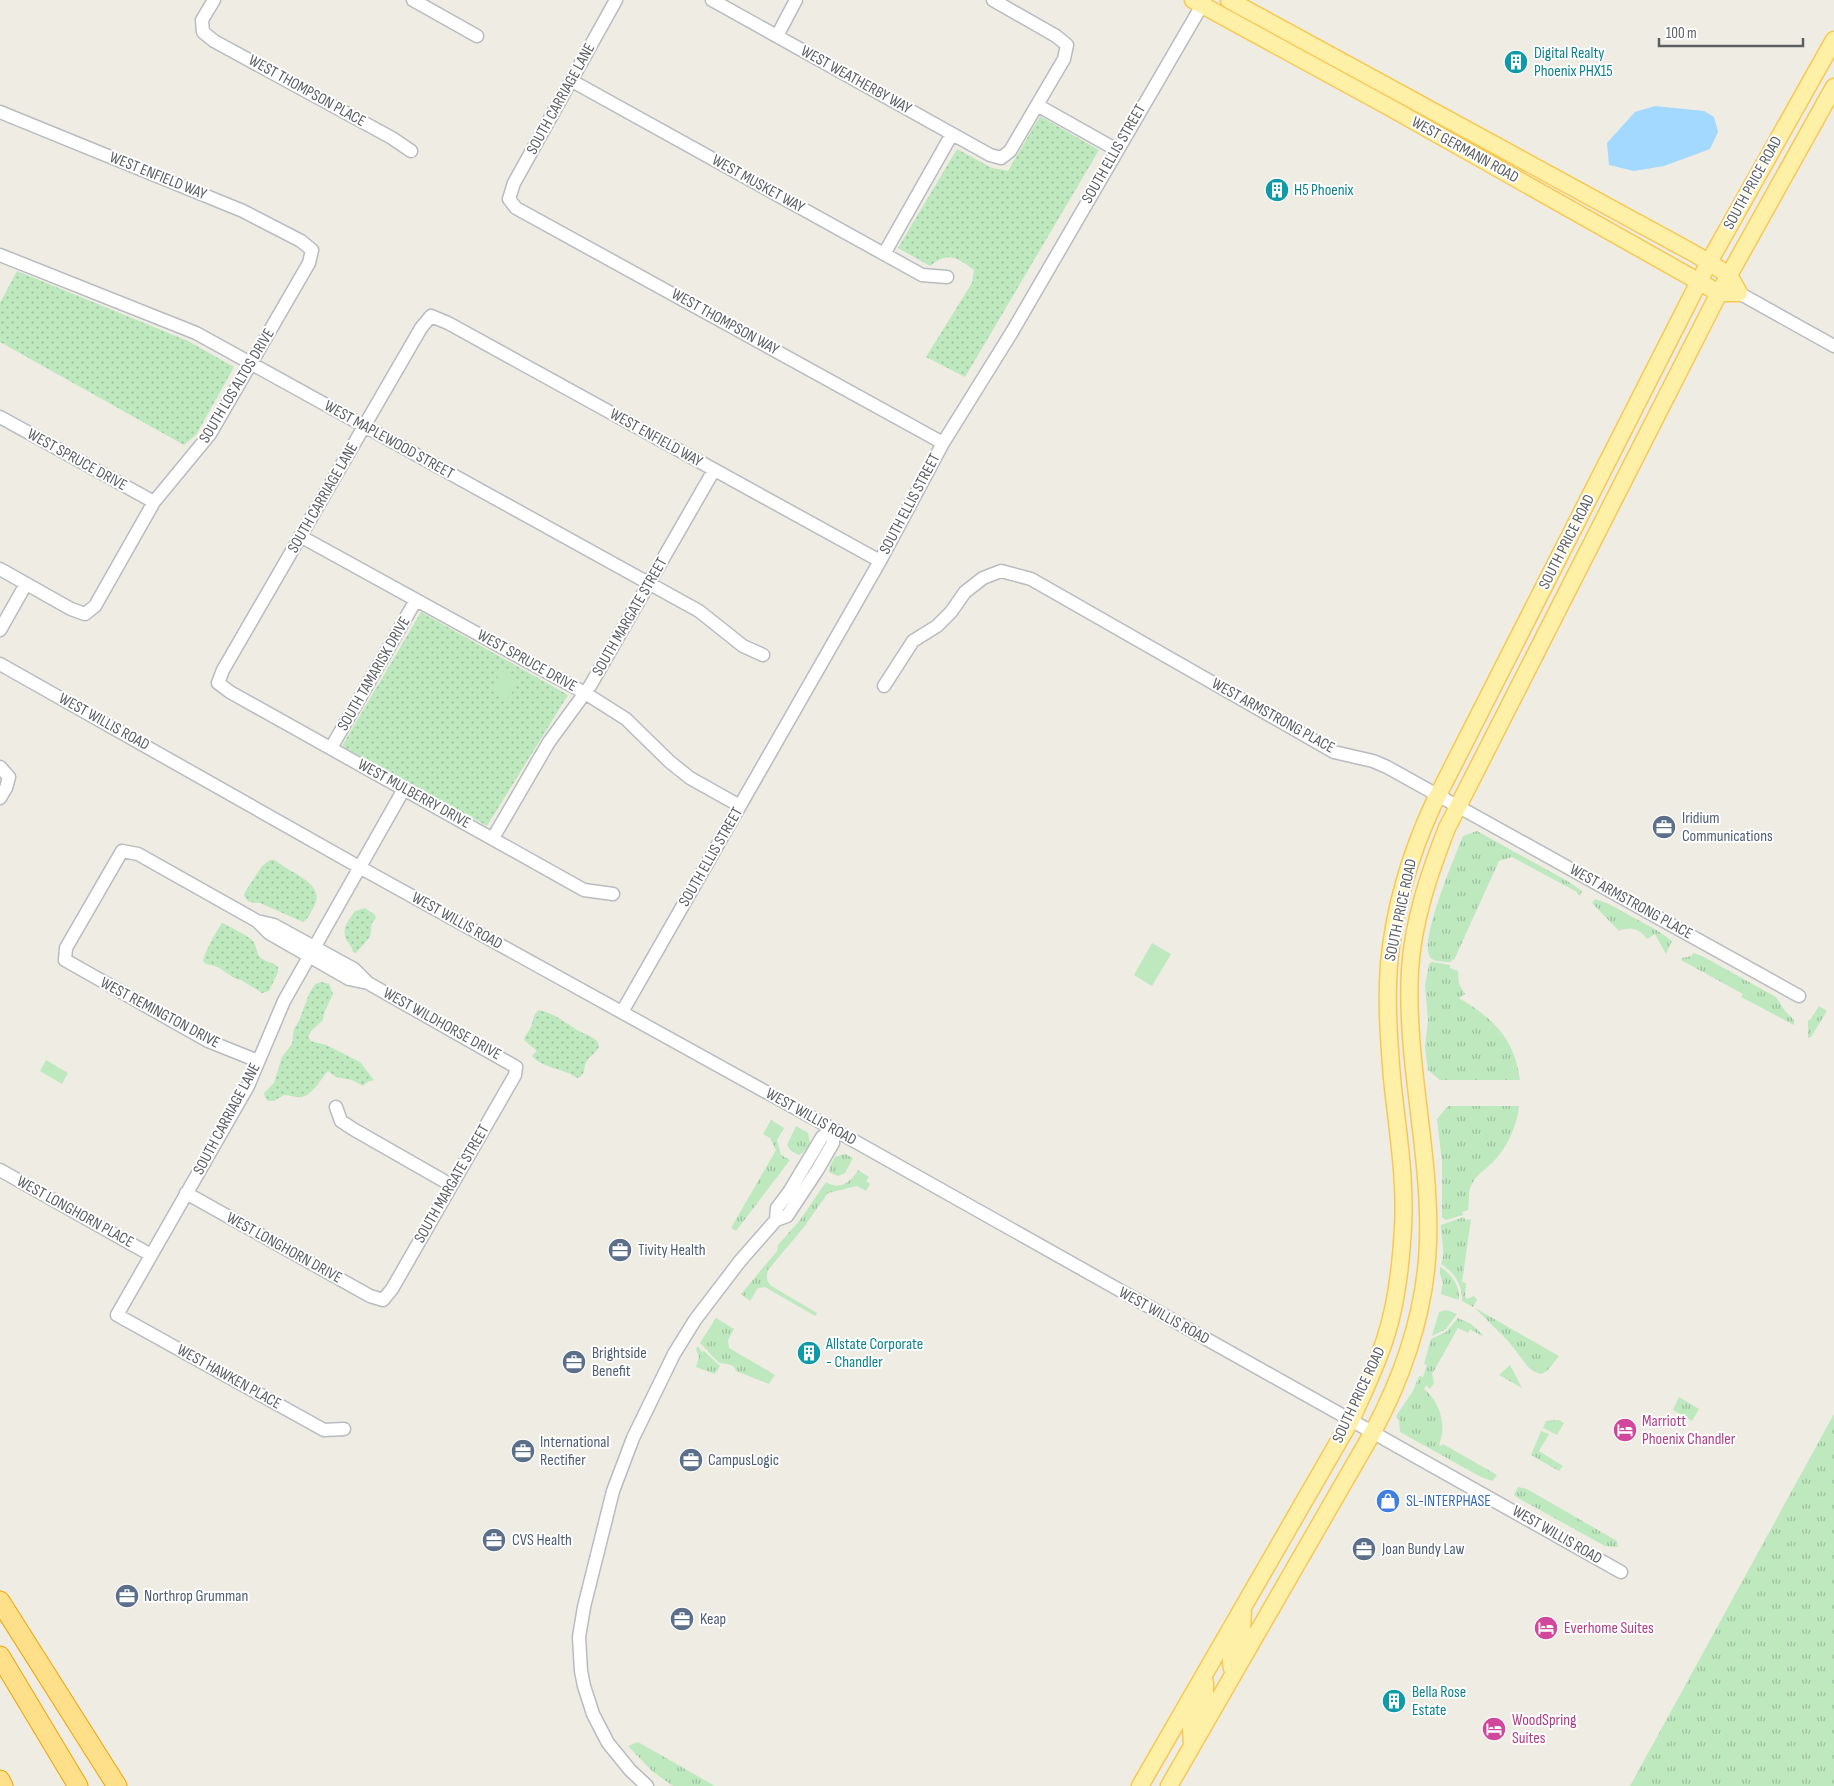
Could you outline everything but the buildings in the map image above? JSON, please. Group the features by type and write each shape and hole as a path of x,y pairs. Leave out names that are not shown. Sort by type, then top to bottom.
{"highway":[{"path":"0,1601 117,1786"},
{"path":"0,1656 78,1786"},
{"path":"0,1780 3,1786"}],"main road":[{"name":"WEST GERMANN ROAD","path":"1200,2 1719,293 1739,293 1729,275 1709,262 1229,0"},
{"name":"SOUTH PRICE ROAD","path":"1140,1786 1351,1420 1366,1389 1386,1336 1395,1302 1400,1268 1404,1194 1389,1032 1389,964 1403,886 1414,850 1439,795 1709,262 1834,40"},
{"name":"SOUTH PRICE ROAD","path":"1169,1786 1373,1432 1398,1380 1409,1350 1419,1314 1428,1243 1428,1201 1409,1013 1410,969 1415,930 1424,892 1435,859 1458,805 1719,293 1834,86"},
{"path":"1388,998 1399,1032 1406,1086 1408,1089 1418,1093"},
{"path":"1395,1100 1400,1100 1405,1104 1410,1116 1418,1173 1428,1201"},
{"path":"1234,1673 1230,1663 1231,1657 1241,1638 1243,1607"},
{"path":"1192,1746 1191,1726 1205,1692 1203,1675"}],"street":[{"name":"WEST THOMPSON PLACE","path":"214,0 202,20 203,32 216,42 392,138 411,151"},
{"path":"413,0 477,36"},
{"name":"SOUTH CARRIAGE LANE","path":"509,199 514,182 616,0"},
{"name":"WEST WEATHERBY WAY","path":"712,0 990,155 1001,158 1010,151 1037,105"},
{"path":"777,36 796,0"},
{"path":"993,0 1056,36 1067,45 1064,59 1037,105 1117,150"},
{"name":"SOUTH ELLIS STREET","path":"622,1012 880,561 943,443 1012,332 1200,2"},
{"name":"WEST MUSKET WAY","path":"572,81 922,275 947,277"},
{"name":"WEST ENFIELD WAY","path":"0,112 243,211 301,241 312,250"},
{"path":"884,254 952,134"},
{"name":"WEST THOMPSON WAY","path":"509,199 516,208 943,443"},
{"name":"SOUTH LOS ALTOS DRIVE","path":"26,584 71,609 85,614 96,606 154,502 201,447 252,363 309,263 312,250"},
{"name":"WEST MAPLEWOOD STREET","path":"0,255 196,333 698,611 743,646 763,655"},
{"name":"WEST GERMANN ROAD","path":"1739,293 1834,346"},
{"name":"SOUTH CARRIAGE LANE","path":"218,683 223,670 300,536 421,328 431,316"},
{"name":"WEST ENFIELD WAY","path":"431,316 448,323 880,561"},
{"name":"WEST SPRUCE DRIVE","path":"0,417 154,502"},
{"name":"SOUTH MARGATE STREET","path":"493,838 549,742 585,693 650,584 714,470"},
{"name":"WEST SPRUCE DRIVE","path":"300,536 585,693 626,719 670,762 690,778 740,806"},
{"path":"0,569 26,584 0,630"},
{"name":"WEST ARMSTRONG PLACE","path":"884,686 913,641 937,626 951,612 965,592 983,578 1002,571 1031,579 1334,752 1373,761 1439,795 1799,996"},
{"name":"SOUTH TAMARISK DRIVE","path":"331,748 416,600"},
{"name":"WEST WILLIS ROAD","path":"0,664 361,868 833,1129 1622,1572"},
{"name":"WEST MULBERRY DRIVE","path":"218,683 230,692 584,890 613,894"},
{"path":"0,767 9,777 6,788 0,798"},
{"name":"SOUTH CARRIAGE LANE","path":"117,1315 248,1086 284,1001 404,789"},
{"name":"WEST WILDHORSE DRIVE","path":"65,960 66,948 122,851 138,854 257,921 269,933 312,952 349,979 368,983 516,1067"},
{"name":"WEST REMINGTON DRIVE","path":"65,960 208,1041 258,1061"},
{"name":"SOUTH MARGATE STREET","path":"383,1300 392,1289 515,1075 516,1067"},
{"path":"336,1107 341,1121 354,1130 451,1184"},
{"path":"647,1786 630,1770 608,1743 588,1702 579,1655 579,1637 584,1607 613,1491 633,1438 674,1354 695,1320 740,1261 776,1220 776,1208 789,1192 822,1137 833,1129"},
{"name":"WEST LONGHORN PLACE","path":"0,1170 151,1255"},
{"name":"WEST LONGHORN DRIVE","path":"186,1193 370,1296 383,1300"},
{"name":"WEST HAWKEN PLACE","path":"117,1315 324,1430 344,1429"}],"green space":[{"path":"1040,116 1099,150 965,377 926,357 972,283 974,270 957,259 947,257 936,261 930,266 898,248 957,149 992,168 1008,171"},
{"path":"17,271 188,341 234,367 196,435 184,445 0,342 0,303"},
{"path":"421,612 568,695 487,826 342,746"},
{"path":"502,671 519,681 507,700 490,690"},
{"path":"1477,831 1582,891 1580,896 1577,892 1512,857 1499,861 1454,960 1452,959 1451,962 1436,961 1432,959 1428,952 1432,920 1463,836"},
{"path":"270,860 275,860 304,879 315,891 317,898 314,906 303,922 260,903 249,902 244,896 262,866"},
{"path":"1595,899 1609,904 1658,931 1672,941 1666,954 1655,934 1647,939 1635,929 1619,931 1592,903"},
{"path":"365,908 375,915 376,918 372,923 370,937 356,953 353,952 344,933 348,921 355,911"},
{"path":"222,923 251,939 261,958 278,967 278,972 269,991 262,993 218,967 206,964 203,961 208,947"},
{"path":"1152,943 1171,954 1152,986 1134,975"},
{"path":"1693,953 1702,956 1776,997 1785,1011 1794,1020 1794,1025 1741,997 1743,994 1681,960 1682,958 1692,956"},
{"path":"1432,962 1450,965 1450,968 1458,971 1459,984 1465,994 1459,998 1492,1022 1500,1031 1513,1052 1520,1080 1440,1080 1428,1070 1425,1047 1428,1020 1425,986 1429,964"},
{"path":"322,982 329,984 333,994 324,1013 323,1020 312,1030 308,1037 311,1041 326,1045 360,1062 374,1080 367,1082 363,1086 352,1080 336,1077 328,1071 313,1090 305,1096 284,1095 274,1101 268,1101 264,1093 274,1083 282,1057 292,1044 294,1029 309,994 315,984"},
{"path":"1819,1006 1827,1011 1811,1037 1808,1038 1808,1020 1810,1020"},
{"path":"539,1010 558,1018 598,1042 599,1047 587,1061 580,1077 577,1078 542,1064 532,1056 537,1051 524,1040 535,1014"},
{"path":"46,1060 68,1073 62,1084 40,1071"},
{"path":"1448,1106 1519,1106 1516,1121 1507,1143 1493,1162 1479,1174 1472,1184 1468,1210 1462,1212 1463,1215 1446,1220 1442,1217 1442,1162 1437,1119"},
{"path":"771,1120 784,1128 777,1140 781,1155 790,1160 736,1231 731,1228 776,1150 770,1138 763,1134"},
{"path":"796,1126 808,1133 810,1143 807,1149 799,1155 791,1151 787,1145"},
{"path":"845,1154 853,1158 845,1173 838,1176 829,1172 835,1157"},
{"path":"858,1170 869,1177 866,1181 870,1184 866,1191 857,1186 828,1193 804,1227 768,1270 767,1280 773,1287 817,1313 815,1316 765,1287 758,1288 750,1301 741,1294 777,1251 778,1245 800,1220 826,1182 836,1186 845,1184"},
{"path":"1464,1217 1465,1220 1471,1219 1462,1282 1466,1283 1465,1297 1467,1299 1474,1296 1477,1300 1473,1307 1462,1301 1461,1290 1457,1280 1441,1264 1443,1250 1441,1225"},
{"path":"1440,1267 1454,1281 1458,1290 1459,1300 1441,1294 1443,1282"},
{"path":"1475,1308 1559,1356 1547,1371 1541,1374 1535,1372 1528,1367 1509,1342"},
{"path":"1446,1310 1457,1314 1446,1329 1432,1336 1439,1312"},
{"path":"716,1318 734,1329 728,1340 729,1348 775,1375 769,1384 736,1371 731,1365 720,1363 700,1343"},
{"path":"1458,1318 1471,1324 1483,1335 1470,1329 1468,1333 1458,1328 1432,1374 1434,1383 1430,1389 1426,1385 1424,1389 1434,1400 1440,1414 1442,1430 1439,1445 1442,1446 1443,1444 1497,1475 1492,1481 1481,1477 1400,1432 1399,1420 1396,1416 1413,1391 1419,1376 1423,1377 1427,1365 1424,1364 1431,1339 1446,1332"},
{"path":"698,1346 702,1352 704,1351 720,1366 715,1374 696,1367 699,1357 696,1349"},
{"path":"1510,1365 1522,1388 1499,1375"},
{"path":"1679,1397 1699,1409 1692,1421 1673,1410"},
{"path":"1834,1414 1834,1786 1630,1786"},
{"path":"1559,1420 1564,1423 1557,1435 1543,1428 1546,1421"},
{"path":"1541,1431 1549,1434 1539,1451 1563,1466 1559,1471 1531,1455"},
{"path":"1518,1487 1527,1489 1617,1541 1618,1547 1605,1546 1518,1498 1514,1495"},
{"path":"638,1742 715,1786 673,1786 652,1771 628,1746"}],"water":[{"path":"1655,106 1704,111 1714,117 1718,132 1710,149 1664,166 1634,171 1609,165 1607,143 1635,112"}],"place":[{"name":"Digital Realty Phoenix PHX15","path":"1516,62"},
{"name":"H5 Phoenix","path":"1277,190"},
{"name":"Iridium Communications","path":"1664,827"},
{"name":"Tivity Health","path":"620,1250"},
{"name":"Allstate Corporate - Chandler","path":"809,1353"},
{"name":"Brightside Benefit","path":"574,1362"},
{"name":"Marriott Phoenix Chandler","path":"1625,1430"},
{"name":"International Rectifier","path":"523,1451"},
{"name":"CampusLogic","path":"691,1460"},
{"name":"SL-INTERPHASE","path":"1388,1501"},
{"name":"CVS Health","path":"494,1540"},
{"name":"Joan Bundy Law","path":"1364,1549"},
{"name":"Northrop Grumman","path":"127,1596"},
{"name":"Keap","path":"682,1619"},
{"name":"Everhome Suites","path":"1546,1628"},
{"name":"Bella Rose Estate","path":"1394,1701"},
{"name":"WoodSpring Suites","path":"1494,1729"}]}
